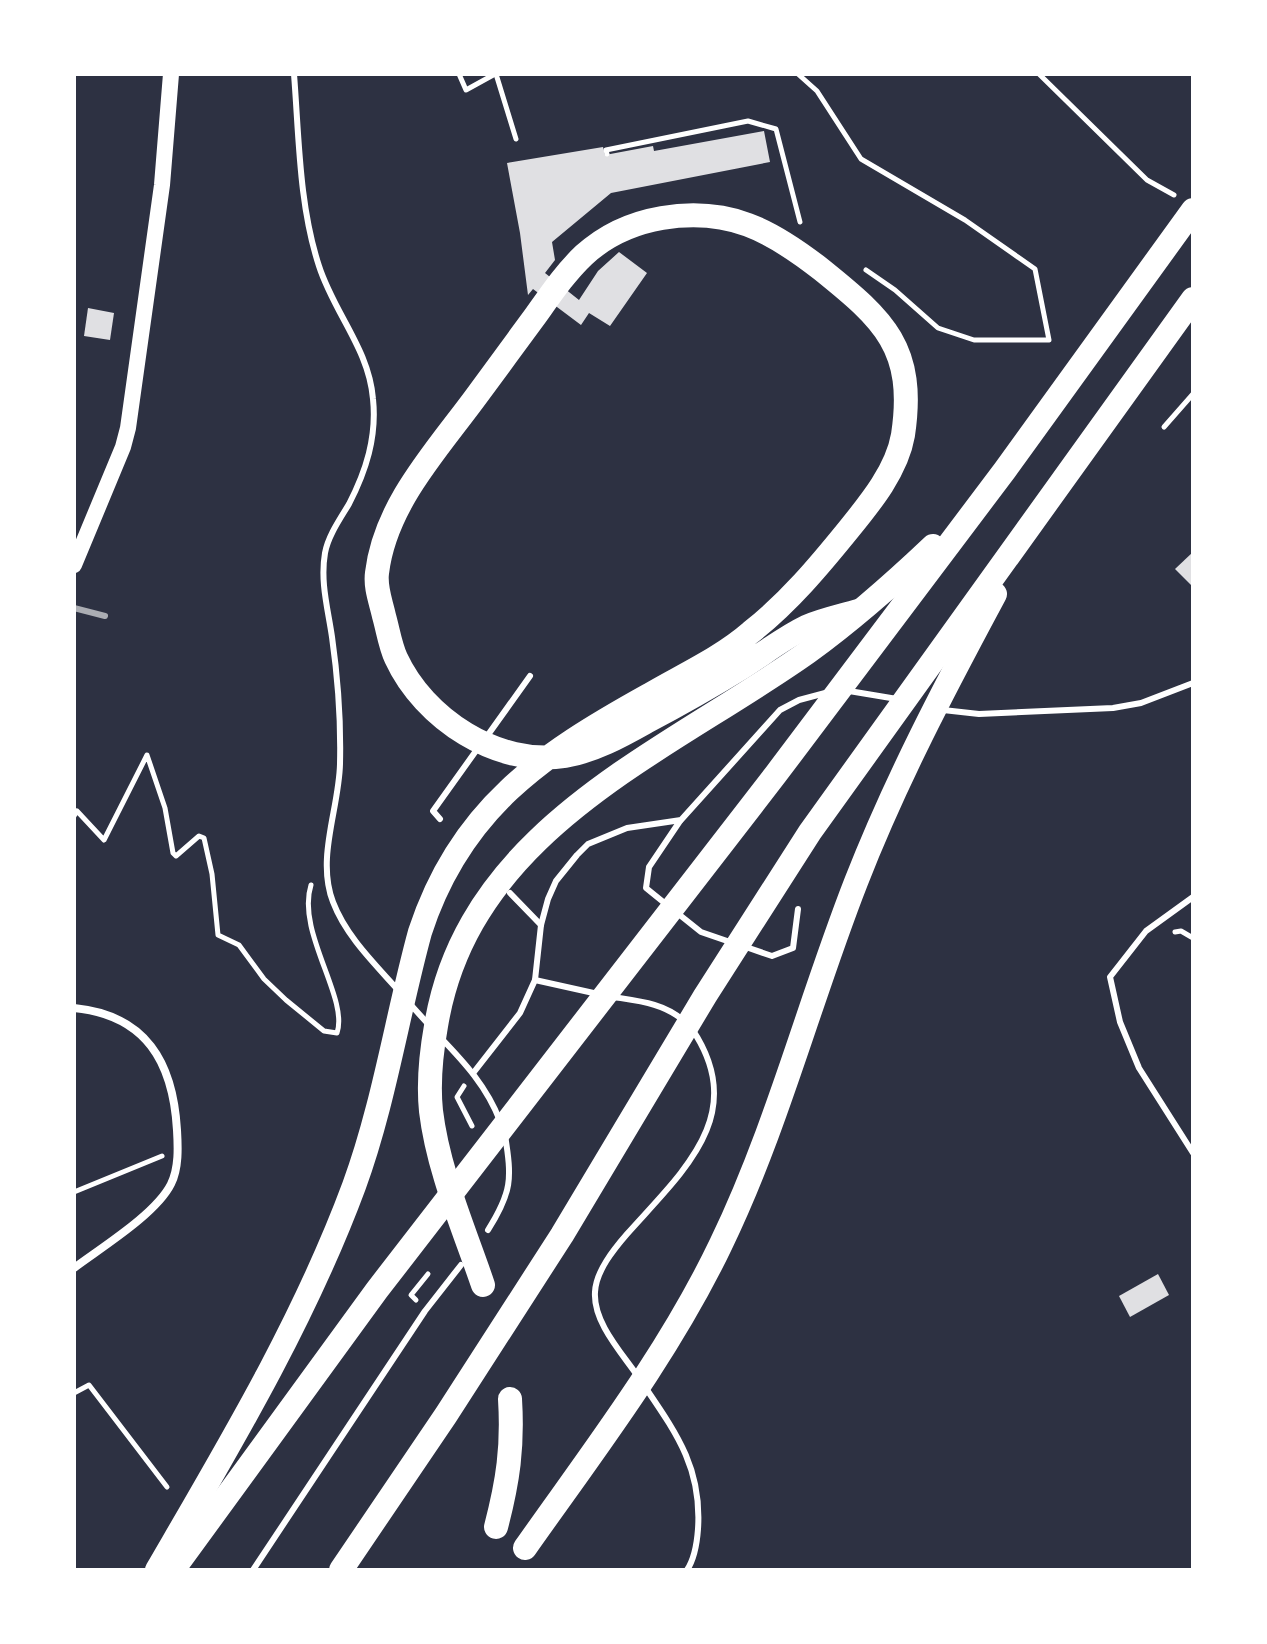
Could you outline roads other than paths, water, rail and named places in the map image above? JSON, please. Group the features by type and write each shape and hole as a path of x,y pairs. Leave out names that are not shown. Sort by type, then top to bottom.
{"highway":[{"path":"173,1570 377,1290 776,774 1005,470 1187,204"},
{"path":"157,1570 273,1365 335,1233 369,1137 407,979 427,911 457,851 480,818 509,788 548,756 586,729 713,659 750,634 803,585 859,516 894,465 903,437 906,388 897,347 877,316 802,254 763,230 742,221 712,215 684,215 654,220 624,229 600,243 567,273 396,511 383,542 375,581 394,654 408,679 445,719 469,735 499,749 530,757 567,756 609,742 705,690 807,627 858,611"},
{"path":"341,1570 562,1235 810,832 1193,299"},
{"path":"483,1285 442,1163 431,1110 431,1059 441,997 460,946 481,907 506,873 543,834 584,800 630,766 809,651 887,590 936,544 1005,470"},
{"path":"525,1548 658,1356 691,1301 742,1198 881,818 935,705 1043,504"},
{"path":"496,1527 508,1480 512,1441 510,1399"}],"main road":[{"path":"74,565 128,428 162,185 171,74"}],"street":[{"path":"74,1008 103,1011 140,1032 162,1060 176,1107 179,1150 172,1182 157,1204 74,1268"}],"lane":[{"path":"294,74 303,194 317,261 326,289 360,347 370,374 375,422 365,470 330,539 323,570 339,689 340,752 337,798 327,853 328,876 333,901 362,949 474,1072 493,1103 505,1134 509,1189 488,1230"},
{"path":"440,819 433,811 530,676"},
{"path":"923,705 979,714 1113,708 1141,703 1193,683"},
{"path":"798,909 793,948 772,956 701,932 646,888 649,867 681,820 780,710 825,692 851,691 908,702"},
{"path":"474,1072 520,1013 535,980 541,925 556,881 588,844 627,828 681,820"},
{"path":"510,893 541,925"},
{"path":"1193,897 1146,931 1110,977 1120,1022 1139,1068 1193,1153"},
{"path":"535,980 651,1003 673,1011 689,1025 711,1064 715,1089 710,1125 691,1160 614,1248 594,1291 601,1321 679,1437 691,1466 699,1497 697,1539 692,1563 687,1570"},
{"path":"253,1570 425,1311 461,1265"}],"railway":[{"path":"74,608 105,616"}]}
